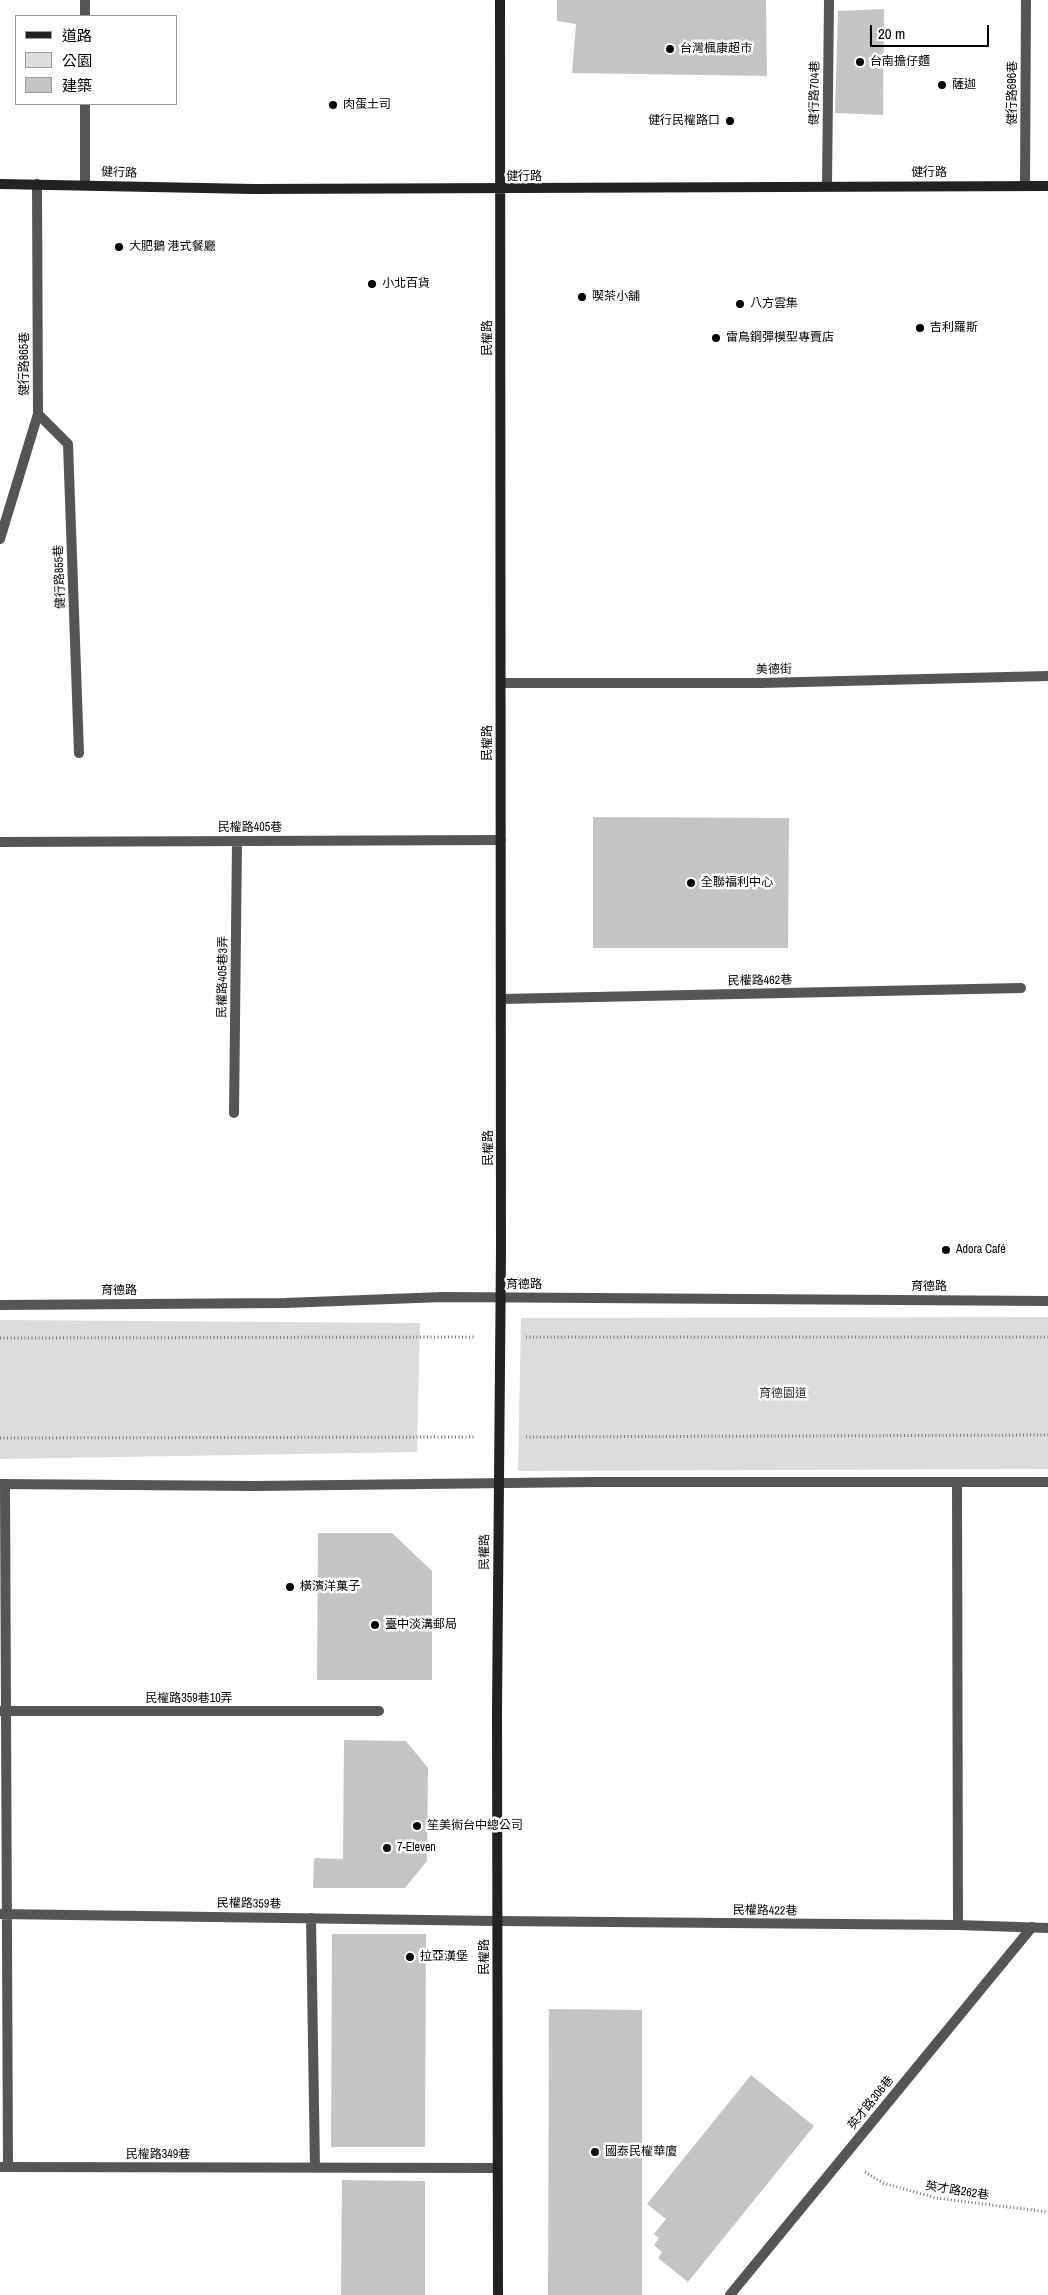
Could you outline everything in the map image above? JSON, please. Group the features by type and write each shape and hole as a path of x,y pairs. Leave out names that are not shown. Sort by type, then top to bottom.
{"street":[{"path":"85,0 85,15"},
{"name":"民權路","path":"498,2295 497,1921 501,999 500,0"},
{"name":"健行路704巷","path":"827,185 829,0"},
{"name":"健行路696巷","path":"1025,186 1026,0"},
{"path":"85,105 85,184"},
{"name":"健行路","path":"0,184 85,184 253,189 763,189 827,185 1048,186"},
{"name":"健行路865巷","path":"0,539 38,414 37,184"},
{"name":"健行路855巷","path":"38,414 68,444 79,753"},
{"name":"美德街","path":"501,683 761,683 1048,676"},
{"name":"民權路405巷","path":"0,842 501,840"},
{"name":"民權路405巷3弄","path":"234,1113 237,841"},
{"name":"民權路462巷","path":"501,999 1021,988"},
{"name":"育德路","path":"0,1304 285,1303 442,1296 1048,1301"},
{"path":"4,2167 3,1484 265,1486 499,1482 1048,1482"},
{"path":"957,1482 958,1926"},
{"name":"民權路359巷10弄","path":"3,1711 379,1712"},
{"name":"民權路359巷","path":"4,1914 497,1921"},
{"path":"311,1918 315,2168"},
{"name":"民權路422巷","path":"497,1921 1048,1928"},
{"name":"英才路306巷","path":"730,2295 1032,1927"},
{"name":"民權路349巷","path":"4,2167 497,2168"}],"path":[{"name":"英才路262巷","path":"842,2157 883,2183 936,2198 1048,2212"}],"green space":[{"name":"育德園道","path":"1048,1317 1048,1469 518,1471 521,1318"},
{"path":"0,1320 420,1323 417,1452 0,1459"}],"building":[{"name":"台灣楓康超市","path":"557,0 766,0 767,76 572,73 576,24 557,21"},
{"name":"台南擔仔麵","path":"884,9 883,115 835,113 838,11"},
{"name":"全聯福利中心","path":"593,817 789,818 788,948 593,948"},
{"name":"臺中淡溝郵局","path":"318,1533 392,1533 432,1571 432,1680 317,1680"},
{"path":"344,1740 406,1741 428,1768 427,1861 405,1888 313,1888 314,1858 343,1859"},
{"path":"332,1934 426,1934 425,2147 331,2147"},
{"name":"國泰民權華廈","path":"549,2009 642,2010 642,2295 548,2295"},
{"path":"751,2075 814,2126 688,2282 658,2258 662,2252 654,2245 659,2238 654,2234 666,2219 647,2204"},
{"path":"342,2180 425,2181 425,2295 341,2295"}],"place":[{"name":"台灣楓康超市","path":"670,49"},
{"name":"台南擔仔麵","path":"860,62"},
{"name":"薩迦","path":"942,85"},
{"name":"肉蛋土司","path":"333,105"},
{"name":"健行民權路口","path":"730,121"},
{"name":"大肥鵝 港式餐廳","path":"119,247"},
{"name":"小北百貨","path":"372,284"},
{"name":"喫茶小舖","path":"582,297"},
{"name":"八方雲集","path":"740,304"},
{"name":"吉利羅斯","path":"920,328"},
{"name":"雷鳥鋼彈模型專賣店","path":"716,338"},
{"name":"全聯福利中心","path":"691,883"},
{"name":"Adora Café","path":"946,1250"},
{"name":"橫濱洋菓子","path":"290,1587"},
{"name":"臺中淡溝郵局","path":"375,1625"},
{"name":"笙美術台中總公司","path":"417,1826"},
{"name":"7-Eleven","path":"387,1848"},
{"name":"拉亞漢堡","path":"410,1957"},
{"name":"國泰民權華廈","path":"595,2152"}]}
